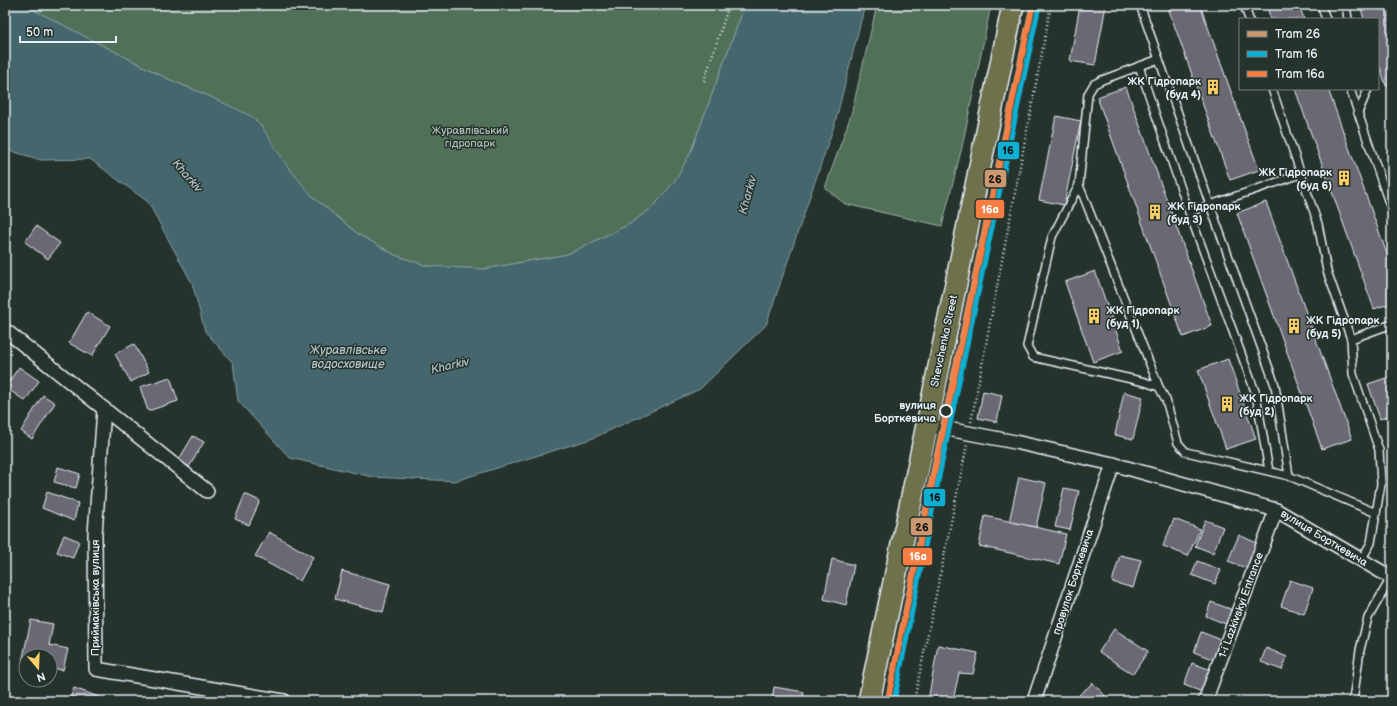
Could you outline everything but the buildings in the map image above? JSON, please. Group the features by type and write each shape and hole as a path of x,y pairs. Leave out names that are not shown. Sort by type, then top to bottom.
{"main road":[{"name":"Shevchenka Street","path":"869,701 1013,5"}],"street":[{"path":"5,330 207,491"},
{"name":"Приймаківська вулиця","path":"104,409 95,534 96,669 284,701"},
{"name":"вулиця Борткевича","path":"927,425 1113,464 1276,510 1392,578"},
{"name":"провулок Борткевича","path":"1034,701 1113,464"},
{"name":"1-i Lazkivskyi Entrance","path":"1205,701 1276,510"}],"lane":[{"path":"1140,5 1275,385 1289,476"},
{"path":"1244,5 1249,18"},
{"path":"1321,5 1326,18"},
{"path":"1346,5 1348,18"},
{"path":"1159,59 1098,82 1094,84 1088,94 1080,185 1052,237 1027,346 1033,357 1145,382 1159,387"},
{"path":"1139,66 1189,212 1256,394 1269,471"},
{"path":"1272,90 1318,224 1327,271 1351,339 1352,374 1379,450 1381,484 1370,543 1361,560"},
{"path":"1350,90 1392,212"},
{"path":"1358,113 1368,90"},
{"path":"1189,212 1301,174"},
{"path":"1080,185 1159,387 1166,400 1178,443 1186,452 1289,476 1376,513"},
{"path":"1351,339 1392,324"},
{"path":"1353,701 1360,650 1368,618 1392,578"}],"path":[{"path":"704,81 729,5"},
{"path":"914,701 969,433 1051,5"}],"green space":[{"name":"Журавлівський гідропарк","path":"24,5 745,5 690,154 674,182 653,207 630,224 568,254 485,269 427,266 395,255 358,234 313,197 287,167 276,150 211,97 168,79"},
{"path":"877,5 991,5 962,147 942,226 845,204 825,188 851,115"}],"water":[{"name":"Журавлівське водосховище","path":"5,5 24,5 168,79 251,116 262,127 288,167 313,197 358,234 395,255 427,266 485,269 568,254 630,224 653,207 674,182 690,154 745,5 865,5 835,123 766,325 700,389 591,439 455,481 373,477 290,458 238,401 233,363 205,331 192,283 148,202 90,159 41,160 5,149"}],"tram line":[{"name":"26","path":"887,701 934,466 1032,5"},
{"name":"16a","path":"888,701 1033,6"},
{"name":"16","path":"894,701 941,467 1039,6"}],"place":[{"name":"ЖК Гідропарк (буд 4)","path":"1213,87"},
{"name":"ЖК Гідропарк (буд 6)","path":"1344,178"},
{"name":"ЖК Гідропарк (буд 3)","path":"1155,212"},
{"name":"ЖК Гідропарк (буд 1)","path":"1094,316"},
{"name":"ЖК Гідропарк (буд 5)","path":"1294,326"},
{"name":"ЖК Гідропарк (буд 2)","path":"1227,404"},
{"name":"вулиця Борткевича","path":"946,411"}],"water label":[{"name":"Kharkiv","path":"187,176"},
{"name":"Kharkiv","path":"748,195"},
{"name":"Kharkiv","path":"450,366"}]}
